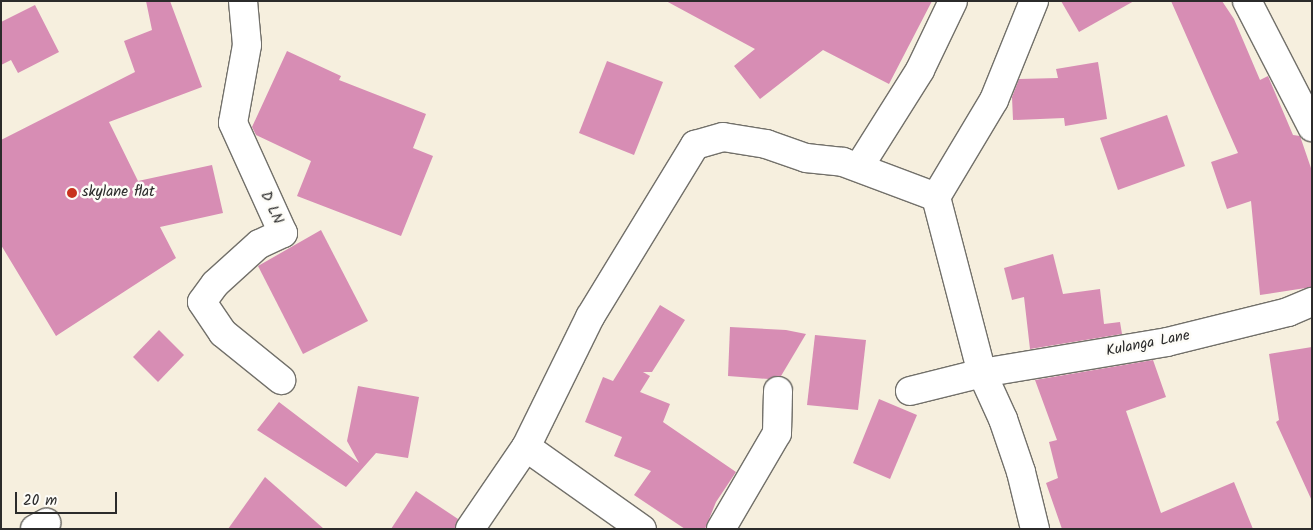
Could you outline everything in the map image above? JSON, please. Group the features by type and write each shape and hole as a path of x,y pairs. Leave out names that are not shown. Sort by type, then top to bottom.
{"street":[{"name":"D LN","path":"243,1 247,45 233,123 283,233 259,244 215,284 202,302 223,333 281,380"},
{"path":"858,167 920,70 953,1"},
{"path":"1034,1 994,100 936,197 982,373 1018,463 1035,529"},
{"path":"1247,1 1312,127"},
{"path":"470,529 526,447 590,317 696,145 723,137 766,144 806,158 858,167 936,197"},
{"name":"Kulanga Lane","path":"910,392 982,373 1167,342 1288,312 1312,302"},
{"path":"721,529 776,433 778,391"},
{"path":"526,447 642,529"}],"building":[{"name":"skylane flat","path":"146,1 170,1 202,87 109,122 138,181 212,165 223,213 160,227 176,258 56,336 1,245 1,140 135,72 124,41 152,30"},
{"path":"666,1 932,1 889,84 823,50 760,99 734,66 755,49"},
{"path":"1061,1 1134,1 1079,32"},
{"path":"1171,1 1222,1 1234,19 1260,80 1268,76 1293,135 1300,136 1312,171 1312,287 1260,295 1251,201 1227,209 1211,162 1238,153"},
{"path":"35,5 59,52 18,73 11,60 1,65 1,22"},
{"path":"287,51 341,76 339,80 426,114 413,148 433,156 401,236 297,196 311,161 256,135 252,127"},
{"path":"607,61 663,82 634,155 579,133"},
{"path":"1098,62 1107,119 1065,126 1064,118 1013,120 1012,97 1019,79 1058,78 1056,69"},
{"path":"1167,115 1185,166 1118,190 1100,138"},
{"path":"321,230 368,321 303,354 258,266"},
{"path":"1053,254 1063,294 1100,289 1104,324 1120,322 1122,334 1030,349 1024,297 1012,300 1004,268"},
{"path":"660,305 685,320 652,372 643,372 650,376 640,392 670,404 663,422 736,472 716,502 705,529 685,529 634,495 651,471 614,456 622,437 585,422 603,377 613,381"},
{"path":"730,327 786,330 806,334 781,376 769,379 728,376"},
{"path":"159,330 184,355 158,382 133,357"},
{"path":"815,335 866,340 858,410 807,405"},
{"path":"1312,347 1312,501 1276,422 1279,420 1269,354"},
{"path":"1153,360 1166,397 1126,411 1161,513 1234,482 1253,529 1062,529 1046,483 1058,478 1049,442 1057,440 1035,380"},
{"path":"358,386 419,397 408,458 376,453 346,487 257,430 279,402 359,463 347,441"},
{"path":"879,399 917,415 890,479 853,463"},
{"path":"265,477 324,529 228,529"},
{"path":"416,491 458,519 455,529 391,529"}],"place":[{"name":"skylane flat","path":"72,193"}]}
